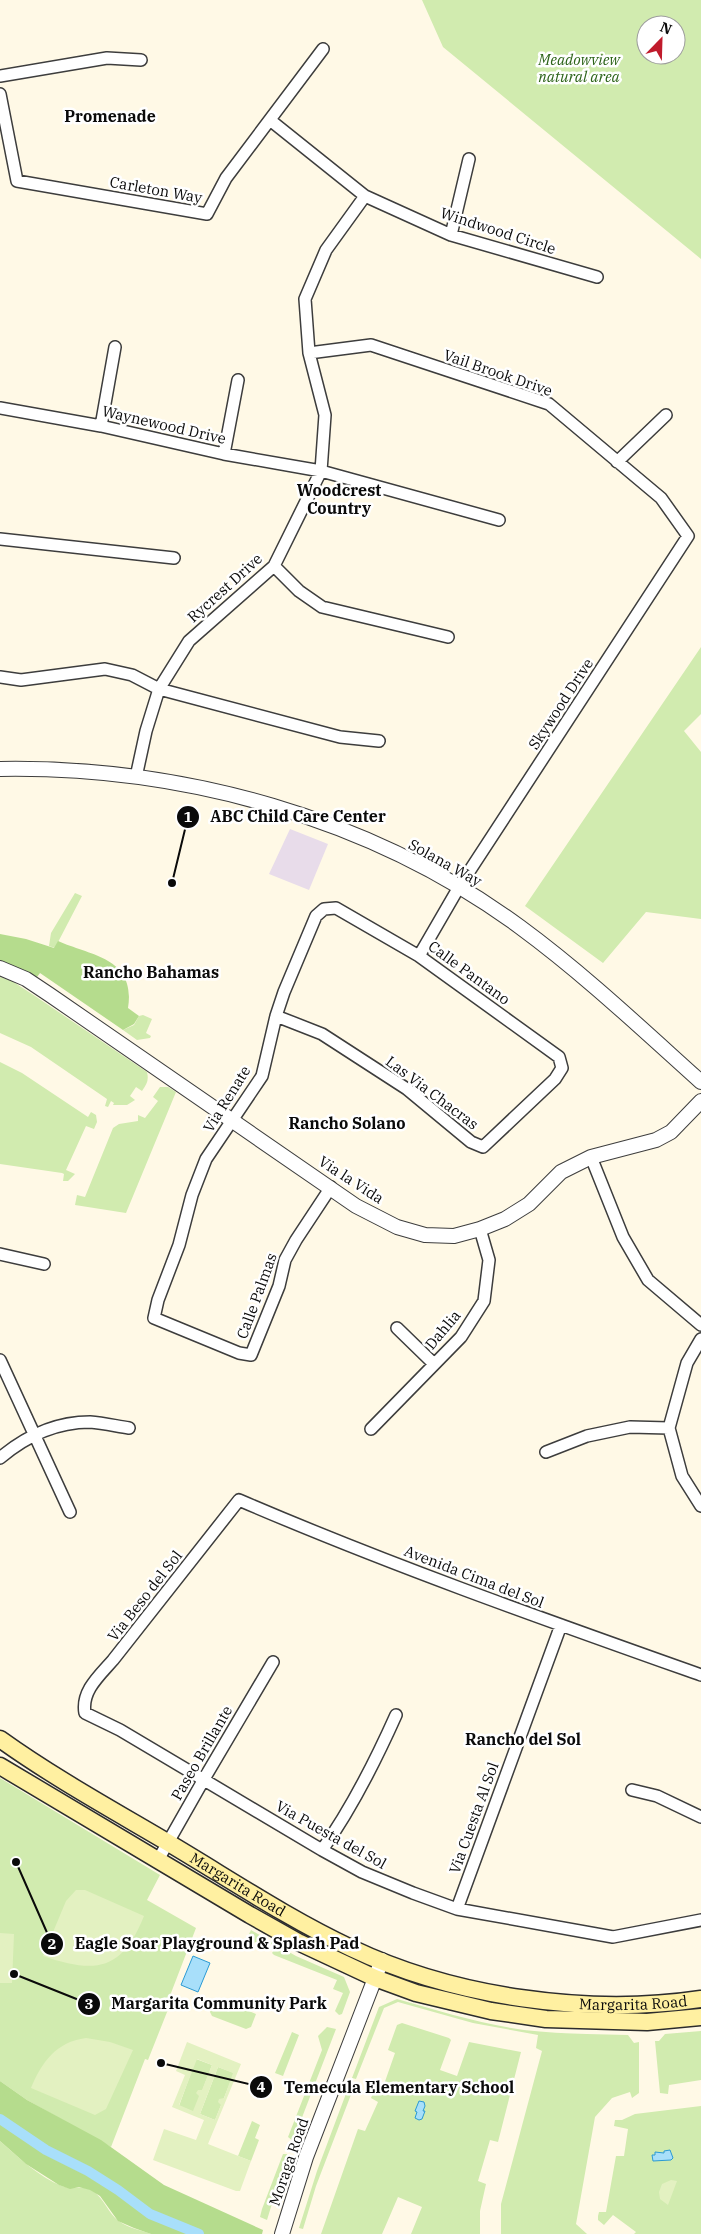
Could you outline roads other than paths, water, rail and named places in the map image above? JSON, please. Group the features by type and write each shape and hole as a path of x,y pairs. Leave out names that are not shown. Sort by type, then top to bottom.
{"main road":[{"name":"Margarita Road","path":"0,1739 75,1788 296,1919 351,1948 382,1960 438,1979 473,1988 547,2001 615,2005 701,1999"},
{"name":"Margarita Road","path":"0,1766 298,1942 375,1978 435,1997 491,2011 546,2019 622,2023 701,2017"}],"street":[{"name":"Carleton Way","path":"0,94 17,181 207,214 226,178 323,49"},
{"path":"0,76 108,58 141,60"},
{"name":"Windwood Circle","path":"270,120 365,196 451,234 597,277"},
{"path":"451,234 470,159"},
{"name":"Rycrest Drive","path":"136,777 146,731 159,689 189,641 274,566 320,471 325,415 309,353 305,299 326,250 365,196"},
{"name":"Vail Brook Drive","path":"309,353 371,345 549,404 661,498 688,536"},
{"path":"102,426 115,347"},
{"path":"224,454 238,380"},
{"name":"Waynewood Drive","path":"0,408 102,426 224,454 320,471 499,520"},
{"path":"617,462 666,415"},
{"name":"Skywood Drive","path":"420,956 459,887 688,536"},
{"path":"0,538 174,558"},
{"path":"274,566 299,591 322,607 448,637"},
{"path":"0,677 21,680 105,668 132,675 159,689 340,737 378,741"},
{"name":"Solana Way","path":"0,769 82,770 201,788 275,806 368,841 414,862 459,887 520,927 586,980 701,1082"},
{"name":"Calle Pantano","path":"336,908 420,956 559,1057 562,1068 555,1079"},
{"name":"Via Renate","path":"154,1318 158,1300 179,1245 192,1196 206,1159 262,1076 276,1016 284,992 316,916 324,909 336,908"},
{"name":"Via la Vida","path":"0,968 26,979 50,995 356,1206 389,1222 425,1235 454,1236 506,1219 528,1204 561,1172 591,1157 656,1140 671,1132 701,1101"},
{"name":"Las Via Chacras","path":"276,1016 322,1034 407,1089 471,1142 483,1147 555,1079"},
{"path":"591,1157 623,1237 648,1280 701,1326"},
{"name":"Calle Palmas","path":"154,1318 238,1353 251,1355 279,1286 285,1260 331,1187"},
{"name":"Dahlia","path":"371,1429 461,1337 484,1301 489,1260 480,1229"},
{"path":"0,1254 44,1264"},
{"path":"398,1328 434,1364"},
{"path":"701,1339 687,1363 669,1428 682,1476 701,1506"},
{"path":"0,1360 70,1512"},
{"path":"0,1458 33,1435 60,1425 91,1422 129,1428"},
{"path":"546,1452 587,1436 622,1429 669,1428"},
{"name":"Avenida Cima del Sol","path":"239,1500 320,1535 561,1626 701,1675"},
{"name":"Via Beso del Sol","path":"85,1713 83,1702 92,1684 239,1500"},
{"name":"Via Cuesta Al Sol","path":"457,1909 561,1626"},
{"name":"Paseo Brillante","path":"158,1860 273,1662"},
{"name":"Via Puesta del Sol","path":"85,1713 204,1779 362,1872 413,1894 457,1909 613,1937 701,1920"},
{"path":"322,1850 335,1832 375,1763 396,1715"},
{"path":"632,1790 657,1796 701,1816"},
{"name":"Moraga Road","path":"282,2234 306,2157 382,1960"}],"water":[{"path":"193,1956 210,1963 198,1992 181,1985"},
{"path":"419,2101 424,2102 423,2111 425,2111 422,2119 419,2120 415,2118 417,2112 415,2111"},
{"path":"670,2150 673,2158 671,2160 653,2161 652,2155 655,2155 655,2152 664,2153 664,2151"}],"waterway":[{"path":"0,2119 46,2150 88,2171 150,2214 199,2234"}],"place":[{"name":"ABC Child Care Center","path":"172,883"},
{"name":"Eagle Soar Playground & Splash Pad","path":"16,1862"},
{"name":"Margarita Community Park","path":"14,1974"},
{"name":"Temecula Elementary School","path":"161,2063"}],"district":[{"name":"Promenade","path":"110,116"},
{"name":"Woodcrest Country","path":"339,499"},
{"name":"Rancho Bahamas","path":"151,972"},
{"name":"Rancho Solano","path":"347,1123"},
{"name":"Rancho del Sol","path":"523,1739"}],"park label":[{"name":"Meadowview natural area","path":"579,68"}]}
